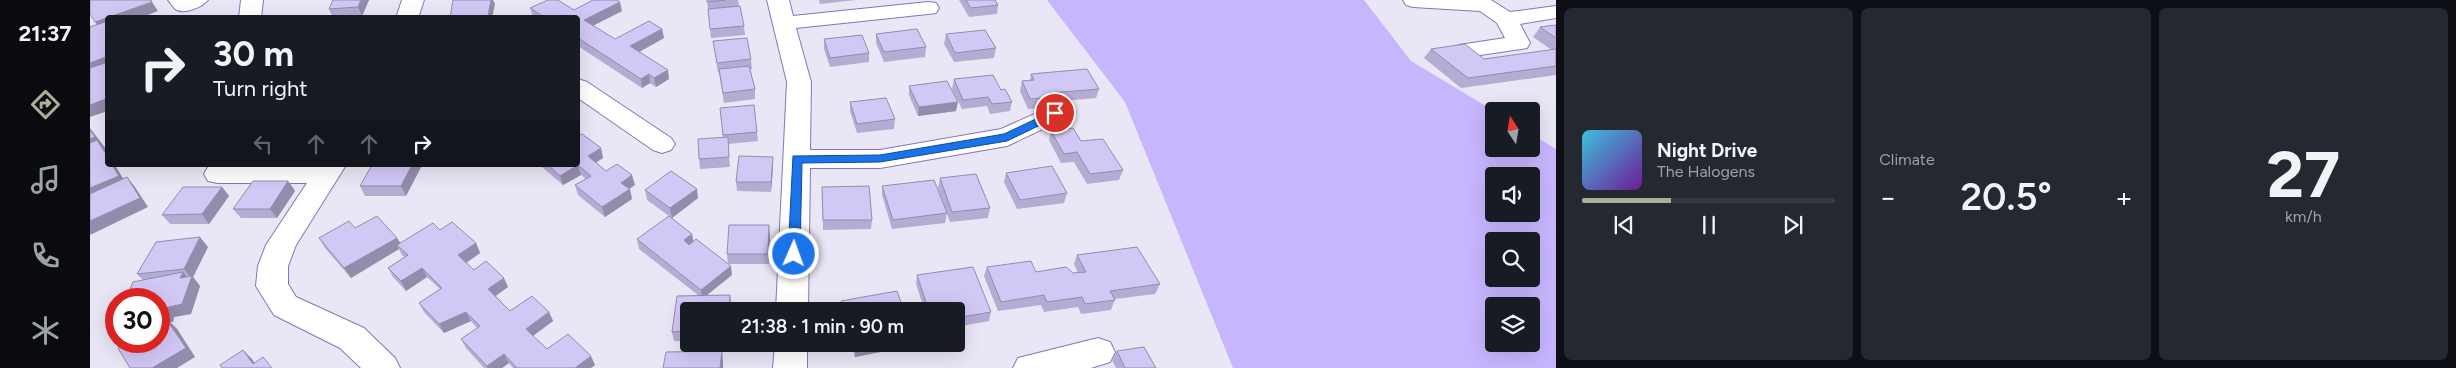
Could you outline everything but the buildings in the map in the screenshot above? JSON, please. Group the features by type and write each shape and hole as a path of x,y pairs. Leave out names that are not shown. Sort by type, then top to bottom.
{"street":[{"path":"250,15 252,0"},
{"path":"408,15 413,0"},
{"path":"1552,0 1556,3"},
{"path":"1413,1 1484,5 1506,19 1519,43 1467,50"},
{"path":"792,302 799,82 781,12 928,8"},
{"path":"1506,19 1556,12"},
{"path":"580,88 662,144"},
{"path":"797,159 880,159 1007,138 1055,113"},
{"path":"218,174 330,169"},
{"path":"330,169 291,227 281,246 273,266 272,286 285,306 352,338 383,368"},
{"path":"790,368 791,352"},
{"path":"1030,368 1098,352"}],"shaded area":[{"path":"1047,0 1364,0 1411,61 1485,106 1485,158 1540,158 1540,139 1556,149 1556,368 1233,368 1125,102"}],"route":[{"path":"794,254 797,159 880,159 1007,138 1055,113"}]}
